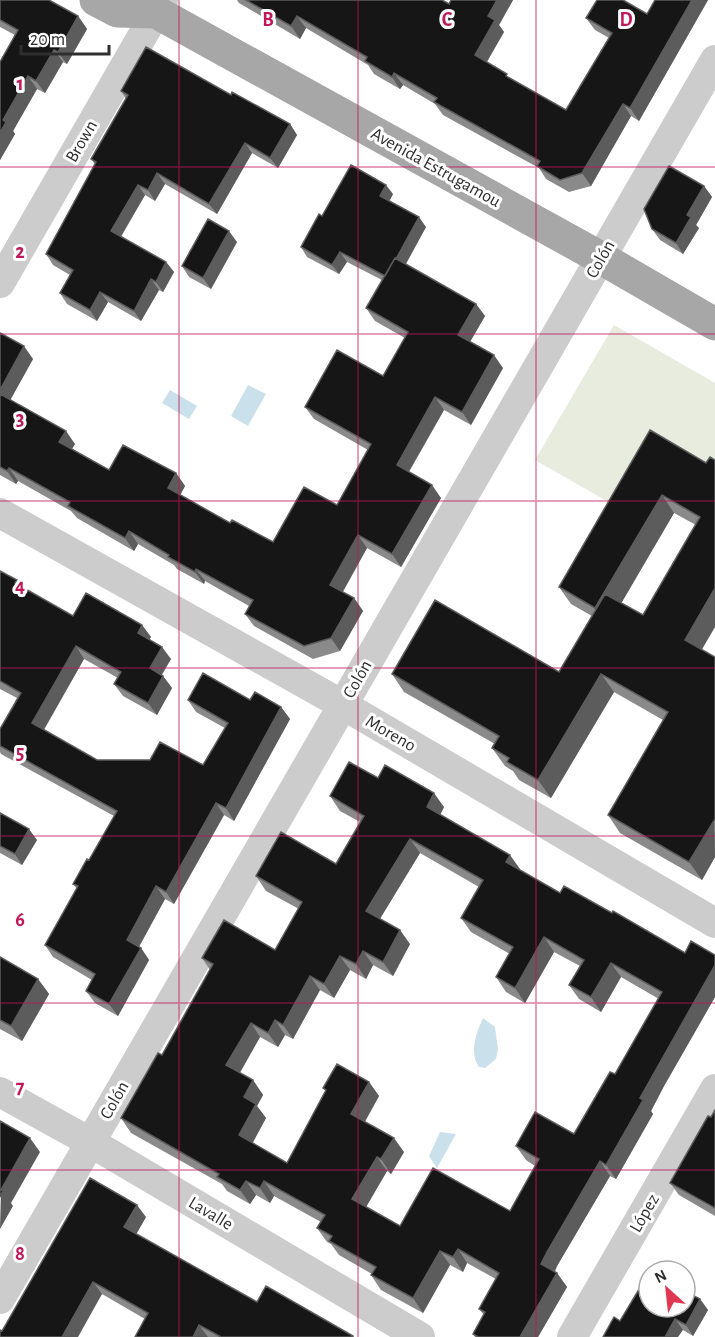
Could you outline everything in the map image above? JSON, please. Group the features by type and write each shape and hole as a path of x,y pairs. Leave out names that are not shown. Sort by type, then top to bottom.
{"main road":[{"name":"Avenida Estrugamou","path":"96,0 117,11 154,4 715,324"}],"street":[{"name":"Brown","path":"0,283 154,4"},
{"name":"Colón","path":"0,1299 715,60"},
{"name":"Moreno","path":"0,513 343,705 715,923"},
{"name":"López","path":"572,1337 715,1089"},
{"name":"Lavalle","path":"0,1092 90,1142 420,1337"}],"shaded area":[{"path":"614,325 715,383 715,471 612,504 535,460"}],"water":[{"path":"248,385 266,394 248,426 231,416"},
{"path":"170,390 197,406 189,419 162,403"},
{"path":"483,1018 495,1027 498,1049 496,1059 485,1068 479,1067 474,1056 476,1036"},
{"path":"440,1132 456,1134 437,1168 429,1156"}],"building":[{"path":"0,0 49,0 78,16 58,52 54,50 36,81 28,76 3,120 6,122 0,133 0,62 18,30 0,20"},
{"path":"246,0 442,0 449,4 451,0 497,0 488,16 495,20 475,55 507,74 506,76 566,110 612,33 586,18 597,0 623,0 647,14 655,0 692,0 630,108 623,104 582,173 560,180 537,166 540,161 434,102 437,98 394,73 392,77 365,61 367,57 297,16 291,26"},
{"path":"146,47 231,95 232,92 290,124 270,158 245,143 209,204 157,173 148,190 138,185 111,231 166,262 156,282 151,279 134,311 100,292 90,310 60,293 73,270 46,254 96,162 91,159 128,95 121,91"},
{"path":"351,165 386,185 380,196 419,217 385,276 340,252 332,265 301,247 319,214 322,216"},
{"path":"669,166 704,186 687,215 691,217 676,243 652,229 644,209"},
{"path":"208,219 229,231 203,278 182,266"},
{"path":"395,258 476,304 458,335 494,355 462,412 435,397 397,465 432,485 392,554 358,535 330,585 354,598 331,638 304,646 245,614 253,600 196,569 195,572 168,557 169,555 129,531 125,538 68,506 70,502 9,468 7,471 0,467 0,394 66,431 59,442 109,470 123,445 176,473 168,488 230,523 232,520 273,542 304,487 337,505 371,444 305,407 337,350 383,376 408,332 366,308"},
{"path":"0,333 24,346 0,390"},
{"path":"650,430 706,463 710,457 715,460 715,588 685,640 715,657 715,819 689,862 608,815 668,712 601,674 538,780 507,762 509,758 492,748 499,736 392,674 435,600 559,672 605,594 643,615 700,517 662,495 595,608 559,587"},
{"path":"0,571 17,580 15,583 73,616 86,593 142,625 138,633 162,647 150,668 163,676 148,703 114,684 121,672 76,646 32,723 97,760 150,760 160,742 203,765 228,723 188,700 203,673 250,700 255,692 281,707 226,808 216,803 166,892 156,886 127,940 141,948 109,1004 86,991 95,974 45,945 78,886 73,884 117,811 0,746 0,729 21,693 0,681"},
{"path":"349,762 378,778 385,765 434,793 427,807 510,855 506,862 560,893 564,886 612,913 613,911 685,953 691,941 715,955 715,965 640,1098 643,1100 606,1165 600,1161 547,1252 541,1264 557,1273 520,1337 478,1337 473,1334 485,1312 479,1309 499,1273 458,1249 453,1257 440,1251 413,1298 371,1275 376,1267 329,1241 332,1236 317,1228 325,1215 264,1181 260,1188 246,1181 240,1190 217,1177 219,1174 121,1118 158,1053 162,1055 213,964 202,958 224,920 275,950 302,902 256,876 281,832 336,864 364,816 330,796","holes":["410,839 483,880 461,918 513,947 496,977 515,988 544,937 584,960 569,985 591,997 611,963 662,992 615,1074 610,1072 574,1134 535,1112 516,1146 539,1159 510,1211 433,1168 400,1226 352,1199 377,1157 381,1159 394,1138 351,1114 369,1082 337,1064 323,1088 326,1090 287,1163 239,1135 256,1104 244,1097 253,1080 226,1065 251,1023 268,1033 275,1020 283,1025 310,976 324,984 340,956 356,964 363,951 383,962 400,930 366,911"]},
{"path":"0,813 29,829 15,854 0,846"},
{"path":"0,957 38,979 11,1026 0,1020"},
{"path":"715,1110 715,1208 670,1183 708,1116 711,1117"},
{"path":"0,1121 30,1138 1,1190 3,1191 0,1197"},
{"path":"90,1178 137,1205 124,1227 257,1302 266,1286 353,1337 221,1337 199,1325 193,1337 135,1337 148,1313 93,1282 62,1337 0,1337 0,1330 2,1331"},
{"path":"637,1293 637,1319 675,1319 665,1337 603,1337 614,1317 620,1321"},
{"path":"675,1319 689,1319 686,1325"}]}
